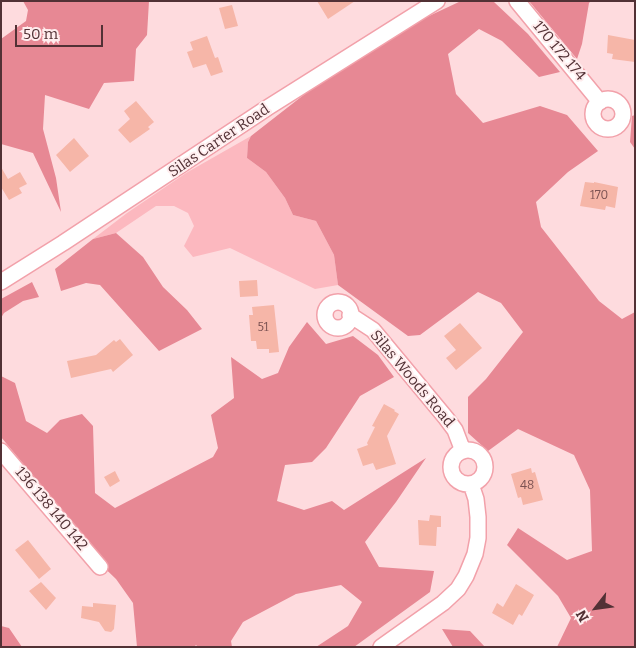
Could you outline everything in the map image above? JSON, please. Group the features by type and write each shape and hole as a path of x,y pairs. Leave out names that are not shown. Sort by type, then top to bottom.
{"street":[{"name":"Silas Carter Road","path":"1,282 63,244 267,108 437,1"},
{"name":"170 172 174","path":"517,1 600,102"},
{"name":"Silas Woods Road","path":"350,315 372,330 446,418 454,430 463,451"},
{"name":"136 138 140 142","path":"1,451 100,567"},
{"path":"463,451 478,453 484,462 485,468 481,478 471,484 466,484 456,479 451,470 453,459 463,451"},
{"path":"381,647 443,603 458,589 466,576 475,554 478,538 477,508 471,484"}],"shaded area":[{"path":"23,1 149,1 147,35 136,49 134,81 104,83 89,109 45,95 43,129 56,178 61,212 33,153 1,144 1,39 26,21 28,10"},
{"path":"461,1 494,2 528,34 560,72 539,77 502,41 479,29 448,54 456,94 483,123 540,106 567,115 598,151 568,172 536,202 541,227 599,301 622,319 635,312 635,647 557,647 571,618 558,596 507,545 518,528 567,560 592,551 590,490 574,455 518,429 488,451 468,433 468,397 486,379 523,332 501,303 478,292 420,335 408,336 338,285 334,255 316,221 293,215 285,198 266,172 247,158 248,142 251,136 369,44"},
{"path":"529,1 591,1 577,59"},
{"path":"635,115 635,149 630,142 632,116"},
{"path":"251,136 248,142 247,158 266,172 285,198 293,215 316,221 334,255 338,285 315,289 230,248 193,257 184,246 194,226 188,213 174,206 156,206 116,233 93,239 127,213 186,173"},
{"path":"116,233 143,257 163,287 187,310 202,329 159,351 100,285 86,283 61,291 55,269 93,239"},
{"path":"32,282 39,297 23,301 4,313 1,318 1,299"},
{"path":"307,322 326,344 353,336 378,355 394,377 360,396 326,448 312,462 285,465 277,501 304,510 332,501 344,510 426,458 396,502 365,542 379,567 434,571 430,592 354,647 316,647 348,626 362,602 341,585 296,594 243,622 231,641 232,647 198,647 196,645 194,647 137,647 133,603 116,579 90,554 86,540 1,437 1,376 15,383 26,421 47,433 60,420 82,414 93,426 95,493 115,508 213,457 218,448 211,415 234,398 231,357 262,379 278,373 289,347"},
{"path":"1,626 9,628 22,647 1,647"},
{"path":"442,629 470,631 485,647 453,647"}],"building":[{"path":"317,1 355,1 328,19"},
{"path":"232,5 238,26 225,29 219,8"},
{"path":"608,35 635,40 635,62 612,59 613,54 607,53"},
{"path":"207,36 215,58 218,57 223,72 211,76 206,64 193,68 187,52 193,50 190,42"},
{"path":"136,101 154,122 148,127 150,129 130,143 118,130 130,119 124,111"},
{"path":"74,138 89,156 70,172 56,155"},
{"path":"1,167 8,179 20,172 27,184 19,188 22,193 9,200 1,187"},
{"path":"585,182 618,187 615,208 606,206 605,210 580,206"},
{"path":"257,280 258,296 240,297 239,281"},
{"path":"274,305 279,352 269,353 269,349 257,349 256,341 251,341 249,315 253,315 252,307"},
{"path":"460,323 482,348 456,370 446,358 456,350 444,336"},
{"path":"120,339 133,355 113,372 111,369 71,378 67,361 96,355 114,340 116,342"},
{"path":"384,404 399,414 387,436 396,464 376,470 373,463 363,466 357,449 368,445 367,443 375,427 372,426"},
{"path":"531,468 532,473 535,472 543,500 523,505 521,497 518,498 511,474"},
{"path":"115,471 120,481 110,487 104,477"},
{"path":"430,515 441,516 441,527 437,527 436,546 419,545 418,520 429,521"},
{"path":"28,540 51,569 39,579 15,550"},
{"path":"41,582 56,598 46,610 29,591"},
{"path":"516,584 534,595 522,616 519,614 513,625 492,613 497,603 503,607"},
{"path":"93,603 116,605 114,629 111,632 105,631 99,622 81,618 82,606 93,607"}]}
